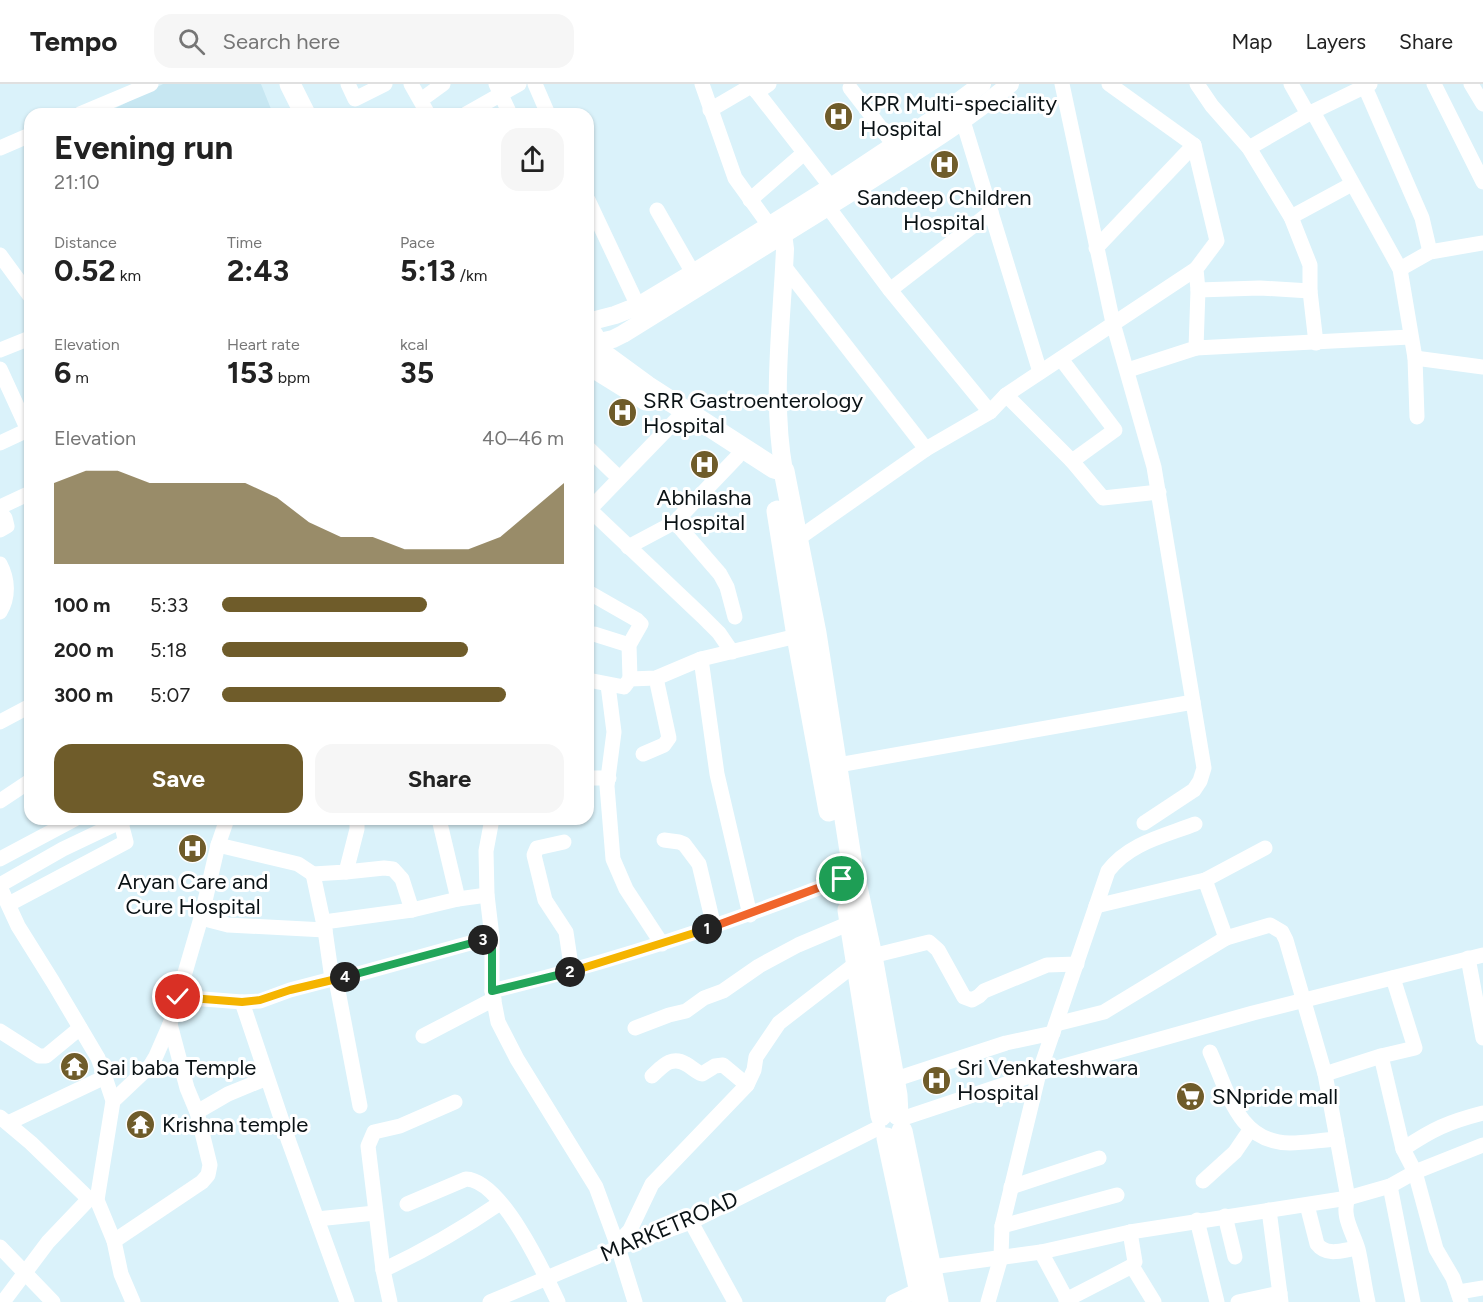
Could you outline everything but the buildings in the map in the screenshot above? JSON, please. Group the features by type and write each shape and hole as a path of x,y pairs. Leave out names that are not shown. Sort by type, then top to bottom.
{"highway":[{"path":"275,84 287,108"},
{"path":"290,84 302,108"},
{"path":"594,350 677,419 736,457 779,477"},
{"path":"594,350 779,477 796,540 816,633 842,879 850,923 865,959 897,1095 891,1125 932,1267 927,1301"},
{"path":"779,477 797,636 852,864 891,1125 927,1301"}],"main road":[{"path":"594,347 623,334 776,230 831,187 948,110 982,84"},
{"path":"594,320 638,306 693,273 776,230 828,207 963,121 1010,84"},
{"path":"776,230 784,266 779,387 779,477"},
{"path":"776,230 770,369 770,434 779,477"}],"street":[{"path":"94,108 151,84"},
{"path":"348,84 355,99 386,84"},
{"path":"411,84 425,108"},
{"path":"421,100 443,84"},
{"path":"474,108 498,89 519,84"},
{"path":"535,84 545,108"},
{"path":"702,84 735,178 750,200 776,230"},
{"path":"1062,84 1113,323 1128,370 1159,492 1204,768 1194,790 1144,823"},
{"path":"796,540 926,449 990,412 1006,395 1196,269 1217,241 1194,145 1109,84"},
{"path":"1197,84 1212,106 1249,147 1291,217 1310,265 1310,291 1316,343"},
{"path":"1291,84 1400,269 1415,358 1417,417"},
{"path":"1434,84 1483,182"},
{"path":"1471,84 1483,104"},
{"path":"1249,147 1310,113 1368,85 1422,218 1430,252"},
{"path":"710,110 757,87 831,187"},
{"path":"850,88 894,145"},
{"path":"498,89 507,108"},
{"path":"963,121 1040,372"},
{"path":"0,146 24,142"},
{"path":"1096,248 1194,145"},
{"path":"750,200 804,153"},
{"path":"1291,217 1352,184"},
{"path":"828,207 890,290 990,412"},
{"path":"657,210 693,273"},
{"path":"890,290 991,212"},
{"path":"594,213 638,306"},
{"path":"1400,269 1430,252 1483,243"},
{"path":"0,255 24,288"},
{"path":"784,266 926,449"},
{"path":"1196,269 1198,290 1196,348"},
{"path":"1198,290 1260,288 1310,291"},
{"path":"1128,370 1196,348 1410,337"},
{"path":"0,350 24,340"},
{"path":"1415,358 1483,367"},
{"path":"1061,359 1115,430 1072,460"},
{"path":"0,369 24,419"},
{"path":"1006,395 1072,460 1103,498 1159,492"},
{"path":"594,504 677,419"},
{"path":"0,443 24,432"},
{"path":"594,454 619,478"},
{"path":"628,547 675,522 736,457"},
{"path":"0,507 24,496"},
{"path":"0,512 7,526 0,530"},
{"path":"594,516 711,624 732,652"},
{"path":"675,522 720,574 727,587 735,617"},
{"path":"0,564 7,586 0,612"},
{"path":"594,596 639,622 640,627 629,645 630,679 624,687 594,682"},
{"path":"594,634 629,645"},
{"path":"630,679 656,678 701,659 797,636"},
{"path":"701,659 717,774 750,915"},
{"path":"643,754 664,745 669,738 656,678"},
{"path":"608,685 614,732 607,786 613,859 626,889 662,944"},
{"path":"829,767 1193,702"},
{"path":"0,722 24,709"},
{"path":"594,778 609,778"},
{"path":"0,801 24,785"},
{"path":"988,1302 1001,1257 1002,1226 1039,1073 1108,871 1122,855 1195,824"},
{"path":"0,859 64,825"},
{"path":"3,1302 48,1242 93,1200 111,1124 112,1101 98,1058 53,981 7,911 0,886 63,849 111,825"},
{"path":"7,911 126,842 122,825"},
{"path":"112,1101 150,1066 170,1024 225,825"},
{"path":"346,872 357,825"},
{"path":"440,825 458,899"},
{"path":"491,825 486,850 487,895 492,937 493,995 498,1022 517,1059 596,1187 618,1246 635,1302"},
{"path":"664,840 684,844 699,864 714,927"},
{"path":"564,842 537,848 534,855 545,900 566,932 572,972"},
{"path":"218,845 298,864 313,874 393,869 402,879 412,910"},
{"path":"1096,906 1205,880 1264,848"},
{"path":"313,874 360,1106"},
{"path":"423,1036 493,995 714,927 842,879"},
{"path":"1205,880 1226,938"},
{"path":"201,918 228,925 324,926 487,895"},
{"path":"635,1028 686,1011 704,998 723,992 759,966 798,945 850,923"},
{"path":"893,1080 1104,1012 1226,938 1270,925 1277,927 1286,940 1325,1074 1348,1198 1345,1206 1357,1248 1368,1302"},
{"path":"178,997 242,1002 260,1000 492,937"},
{"path":"618,1246 630,1230 652,1184 747,1086 754,1070 756,1057 779,1023 865,959 929,942 938,950 964,997 972,1000 984,990 1034,969 1047,965 1077,964"},
{"path":"1476,956 1483,1038"},
{"name":"MARKETROAD","path":"490,1302 618,1246 691,1222 891,1125 1039,1073 1304,1000 1476,956"},
{"path":"1325,1074 1415,1048 1393,978"},
{"path":"242,1002 347,1302"},
{"path":"114,1241 202,1182 208,1175 210,1165 197,1112 170,1024"},
{"path":"0,1031 39,1056 46,1056 80,1028"},
{"path":"1210,1052 1240,1118 1250,1130 1275,1142 1337,1139"},
{"path":"1381,1056 1403,1149 1415,1172 1436,1249 1460,1297 1483,1288"},
{"path":"652,1076 668,1062 674,1060 685,1063 702,1074 715,1066 723,1065 747,1086"},
{"path":"105,1077 4,1120 93,1200 114,1241 121,1274 133,1302"},
{"path":"197,1112 228,1094 267,1078"},
{"path":"390,1302 382,1270 375,1214 368,1146 370,1138 374,1132 400,1126 455,1102"},
{"path":"1403,1149 1435,1128 1483,1113"},
{"path":"1203,1181 1235,1152 1250,1130"},
{"path":"932,1267 1041,1252 1130,1232 1348,1198 1390,1186 1415,1172 1483,1145"},
{"path":"1011,1187 1099,1158"},
{"path":"407,1204 466,1179 481,1183 500,1203 533,1251 558,1302"},
{"path":"1390,1186 1413,1302"},
{"path":"1002,1226 1117,1195"},
{"path":"382,1270 421,1252 500,1203"},
{"path":"1307,1206 1317,1244 1321,1249 1329,1252 1357,1248"},
{"path":"1238,1302 1281,1298 1269,1210"},
{"path":"317,1219 375,1214"},
{"path":"1225,1216 1235,1257"},
{"path":"1197,1221 1217,1302"},
{"path":"691,1222 735,1302"},
{"path":"1041,1252 1067,1301 1132,1266 1135,1262 1130,1232"},
{"path":"0,1247 26,1271 53,1302"},
{"path":"1132,1266 1154,1302"},
{"path":"1089,1288 1098,1302"},
{"path":"893,1302 914,1292 927,1301"}],"shaded area":[{"path":"163,84 261,84 271,108 116,108"}],"place":[{"name":"KPR Multi-speciality Hospital","path":"839,116"},
{"name":"Sandeep Children Hospital","path":"944,165"},
{"name":"SRR Gastroenterology Hospital","path":"622,413"},
{"name":"Abhilasha Hospital","path":"704,465"},
{"name":"Aryan Care and Cure Hospital","path":"193,849"},
{"name":"Sai baba Temple","path":"75,1067"},
{"name":"Sri Venkateshwara Hospital","path":"936,1080"},
{"name":"SNpride mall","path":"1191,1096"},
{"name":"Krishna temple","path":"141,1124"}],"route":[{"path":"178,997 242,1002 260,1000 492,937 492,991 572,972 662,944 750,915 842,879"}]}
